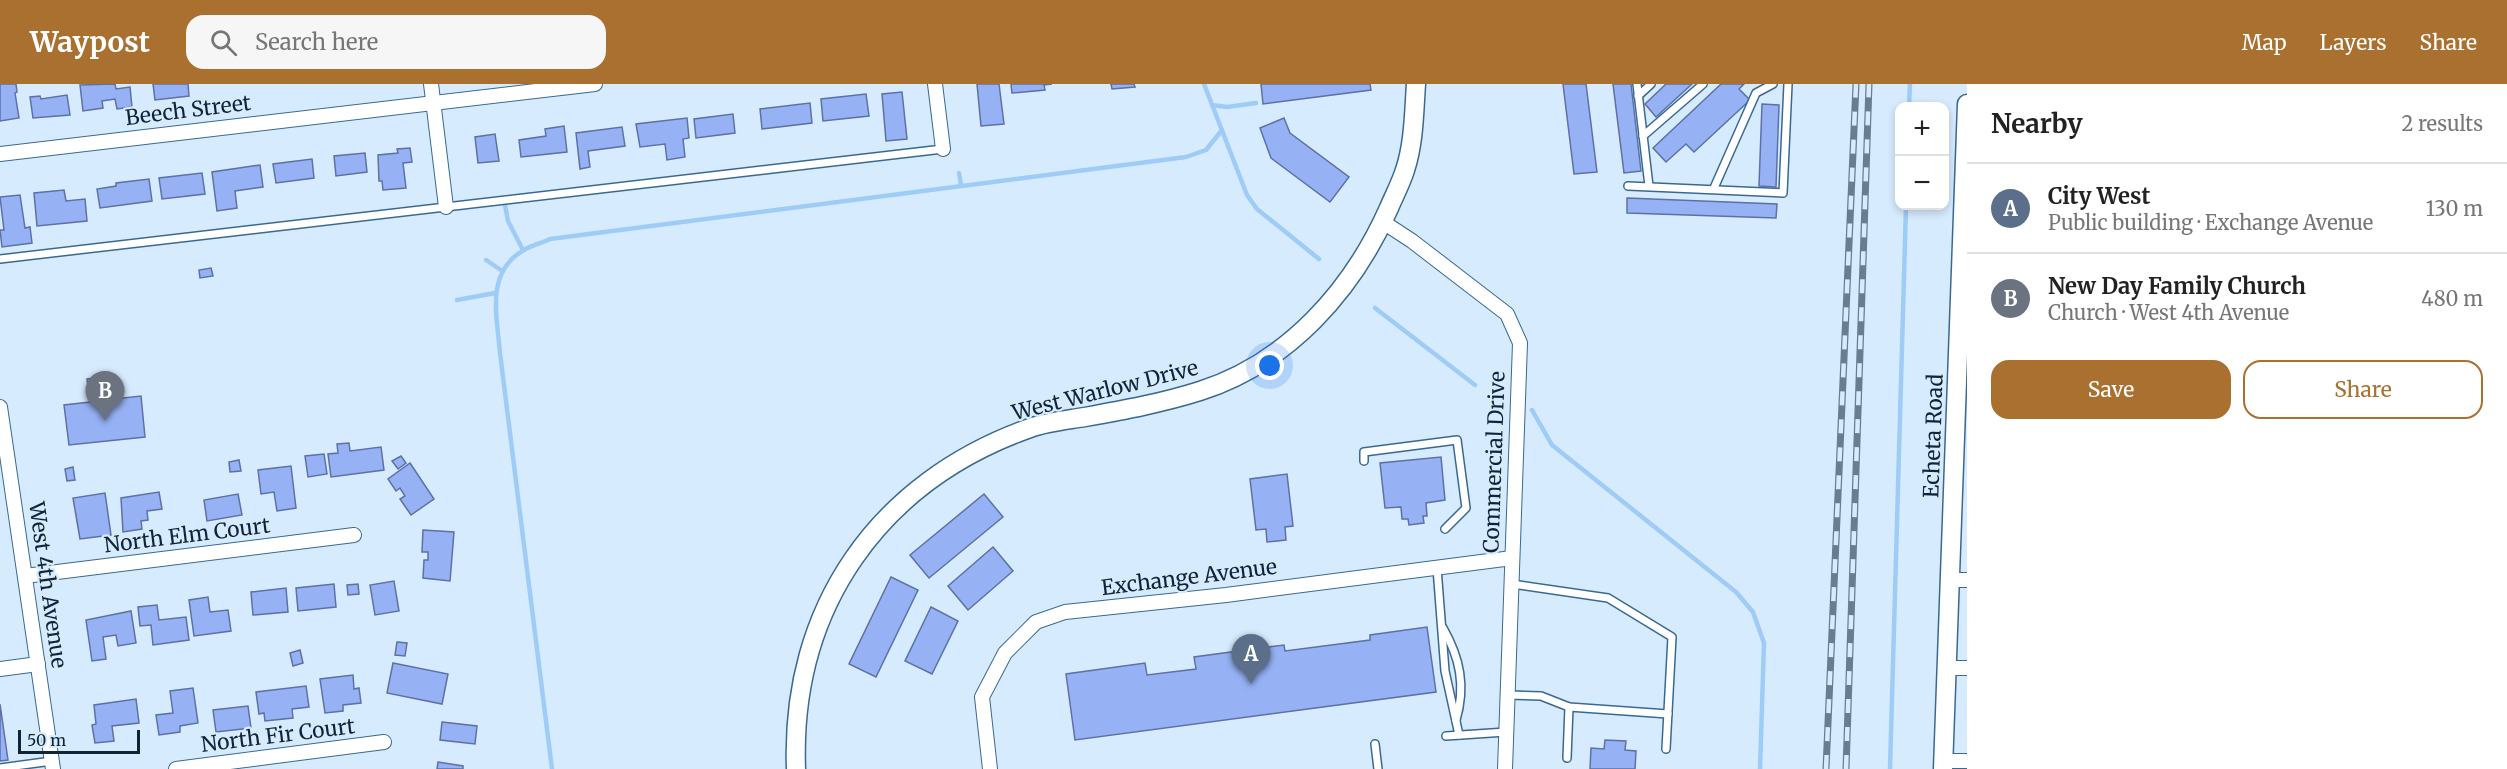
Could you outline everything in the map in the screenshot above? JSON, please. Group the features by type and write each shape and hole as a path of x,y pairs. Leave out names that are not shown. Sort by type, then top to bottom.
{"street":[{"path":"431,84 446,207"},
{"name":"Beech Street","path":"0,153 595,84"},
{"path":"935,84 943,149"},
{"name":"West Warlow Drive","path":"796,769 795,723 809,649 843,574 865,540 898,505 934,475 977,450 1032,427 1148,405 1203,390 1254,367 1293,342 1340,292 1366,255 1383,222 1405,170 1413,127 1416,84"},
{"name":"Echeta Road","path":"1943,765 1946,668 1958,580 1967,104"},
{"name":"Commercial Drive","path":"1383,222 1412,241 1507,314 1520,343 1505,769"},
{"name":"West 4th Avenue","path":"0,407 4,462 25,576 53,765"},
{"name":"North Elm Court","path":"25,576 354,535"},
{"name":"Exchange Avenue","path":"990,769 982,697 1005,652 1036,622 1065,612 1512,558"},
{"path":"0,669 38,664"},
{"path":"1946,668 1967,668"},
{"name":"North Fir Court","path":"176,769 384,742"},
{"path":"1943,765 1967,761"}],"lane":[{"path":"1637,84 1649,186"},
{"path":"1638,96 1651,84"},
{"path":"1643,136 1703,84"},
{"path":"1714,188 1756,93 1773,84"},
{"path":"1628,186 1714,188 1783,193 1788,84"},
{"path":"0,259 943,149"},
{"path":"1364,460 1364,452 1457,440 1466,508 1445,529"},
{"path":"1437,568 1445,671 1459,735"},
{"path":"1511,584 1608,598 1672,637 1666,749"},
{"path":"1442,626 1456,651 1461,679 1460,707 1456,721"},
{"path":"1508,695 1541,696 1569,707 1668,714"},
{"path":"1567,758 1569,707"},
{"path":"1446,736 1506,732"},
{"path":"1375,744 1378,769"},
{"path":"0,768 53,765"}],"building":[{"path":"0,84 16,84 19,118 0,121"},
{"path":"115,84 116,89 130,87 132,107 117,109 115,99 102,101 103,108 83,111 80,85"},
{"path":"153,84 188,84 189,96 155,100"},
{"path":"977,84 999,84 1004,124 981,126"},
{"path":"1011,84 1052,84 1044,85 1045,90 1012,93"},
{"path":"1111,84 1134,84 1135,87 1112,89"},
{"path":"1261,84 1370,84 1371,90 1263,104"},
{"path":"1563,84 1586,84 1597,172 1574,174"},
{"path":"1613,84 1631,84 1641,171 1624,173"},
{"path":"1666,84 1692,84 1656,117 1645,104"},
{"path":"1721,84 1744,84 1739,89 1750,100 1694,152 1686,144 1666,162 1653,148"},
{"path":"902,92 907,139 886,141 882,94"},
{"path":"866,94 869,116 823,121 821,99"},
{"path":"67,95 70,115 33,118 30,97 40,96 41,99"},
{"path":"810,103 812,123 762,129 760,109"},
{"path":"1762,104 1779,105 1776,187 1759,186"},
{"path":"733,114 735,133 696,138 694,119"},
{"path":"687,118 689,138 683,139 685,157 667,160 665,144 640,147 636,124"},
{"path":"1284,118 1290,133 1349,177 1330,202 1271,158 1260,128"},
{"path":"564,126 567,152 521,157 519,140 546,136 545,129"},
{"path":"622,127 625,146 588,151 590,167 580,169 576,133"},
{"path":"495,134 499,161 478,163 475,137"},
{"path":"410,148 412,162 403,163 406,188 383,190 382,181 379,181 378,155 398,153 397,149"},
{"path":"365,153 367,172 336,176 334,156"},
{"path":"312,159 314,178 276,183 273,164"},
{"path":"260,165 263,187 235,191 237,208 217,211 212,172"},
{"path":"202,173 205,194 162,199 159,178"},
{"path":"149,179 152,201 100,208 97,189 116,186 116,183"},
{"path":"64,190 66,201 85,199 87,221 37,226 34,193"},
{"path":"20,195 25,228 30,227 32,243 2,247 0,230 4,230 0,197"},
{"path":"1627,198 1777,204 1776,218 1627,213"},
{"path":"211,268 213,276 200,278 199,270"},
{"path":"112,376 114,399 141,396 145,437 69,445 64,405 90,402 87,379"},
{"path":"349,443 350,451 381,447 384,470 331,477 328,454 338,453 337,444"},
{"path":"324,454 327,474 308,477 305,456"},
{"path":"401,456 406,463 398,469 392,461"},
{"path":"1441,457 1445,500 1426,503 1427,516 1423,516 1424,523 1409,525 1408,519 1402,519 1401,507 1385,508 1380,463"},
{"path":"239,460 241,471 230,472 229,462"},
{"path":"410,463 434,499 411,515 400,499 405,496 400,488 396,491 388,479"},
{"path":"291,466 296,508 277,511 274,492 261,494 258,470"},
{"path":"73,467 75,480 67,481 65,469"},
{"path":"1287,474 1293,526 1285,527 1286,540 1267,542 1266,529 1256,530 1250,479"},
{"path":"159,492 162,509 147,511 148,520 141,521 142,529 123,532 121,498"},
{"path":"105,493 111,535 80,539 73,498"},
{"path":"238,494 242,515 207,521 204,500"},
{"path":"984,494 1003,517 929,578 910,555"},
{"path":"423,530 454,532 450,581 423,578 424,560 428,560 428,552 422,552"},
{"path":"993,547 1013,571 968,610 948,586"},
{"path":"891,577 918,590 876,677 849,664"},
{"path":"394,581 399,611 375,615 370,585"},
{"path":"334,584 336,607 298,611 296,588"},
{"path":"358,584 359,594 348,595 347,585"},
{"path":"286,588 288,612 253,615 251,592"},
{"path":"208,597 210,612 228,610 231,631 194,636 189,600"},
{"path":"157,605 159,620 186,617 189,640 153,645 151,625 140,626 138,607"},
{"path":"931,607 958,621 932,674 905,661"},
{"path":"131,611 136,643 118,646 116,635 103,637 106,659 92,661 86,620"},
{"path":"1427,627 1436,692 1075,740 1066,674 1145,663 1147,675 1196,669 1194,657 1284,645 1285,651 1370,640 1370,635"},
{"path":"397,642 407,643 405,656 395,655"},
{"path":"300,650 303,663 293,666 290,653"},
{"path":"393,663 448,674 442,704 387,693"},
{"path":"353,675 354,689 359,688 361,703 343,705 343,711 325,713 320,679"},
{"path":"306,686 309,707 292,709 293,718 265,721 264,713 259,714 256,692"},
{"path":"193,688 198,723 180,726 180,732 159,735 156,715 173,713 170,691"},
{"path":"136,699 139,723 112,726 114,741 95,743 92,725 96,724 94,705"},
{"path":"0,704 8,760 0,761"},
{"path":"248,706 251,728 216,732 213,710"},
{"path":"442,722 477,726 475,744 440,740"},
{"path":"1605,740 1626,741 1625,750 1636,751 1635,769 1590,769 1591,748 1604,749"},
{"path":"438,762 463,766 463,769 437,769"}],"waterway":[{"path":"1204,84 1247,195 1257,209 1319,259"},
{"path":"1909,102 1910,84"},
{"path":"1212,105 1227,107 1256,103"},
{"path":"552,769 497,324 498,282 503,270 512,259 527,248 550,239 1186,157 1206,150 1222,130"},
{"path":"959,173 961,185"},
{"path":"505,205 508,221 523,250"},
{"path":"1890,769 1906,210"},
{"path":"486,260 501,270"},
{"path":"457,300 495,293"},
{"path":"1375,308 1475,385"},
{"path":"1532,410 1552,445 1736,592 1753,612 1764,643 1760,769"}],"railway":[{"path":"1826,769 1856,84"},
{"path":"1846,769 1869,84"}],"place":[{"name":"New Day Family Church","path":"105,421"},
{"name":"City West","path":"1251,684"}]}
